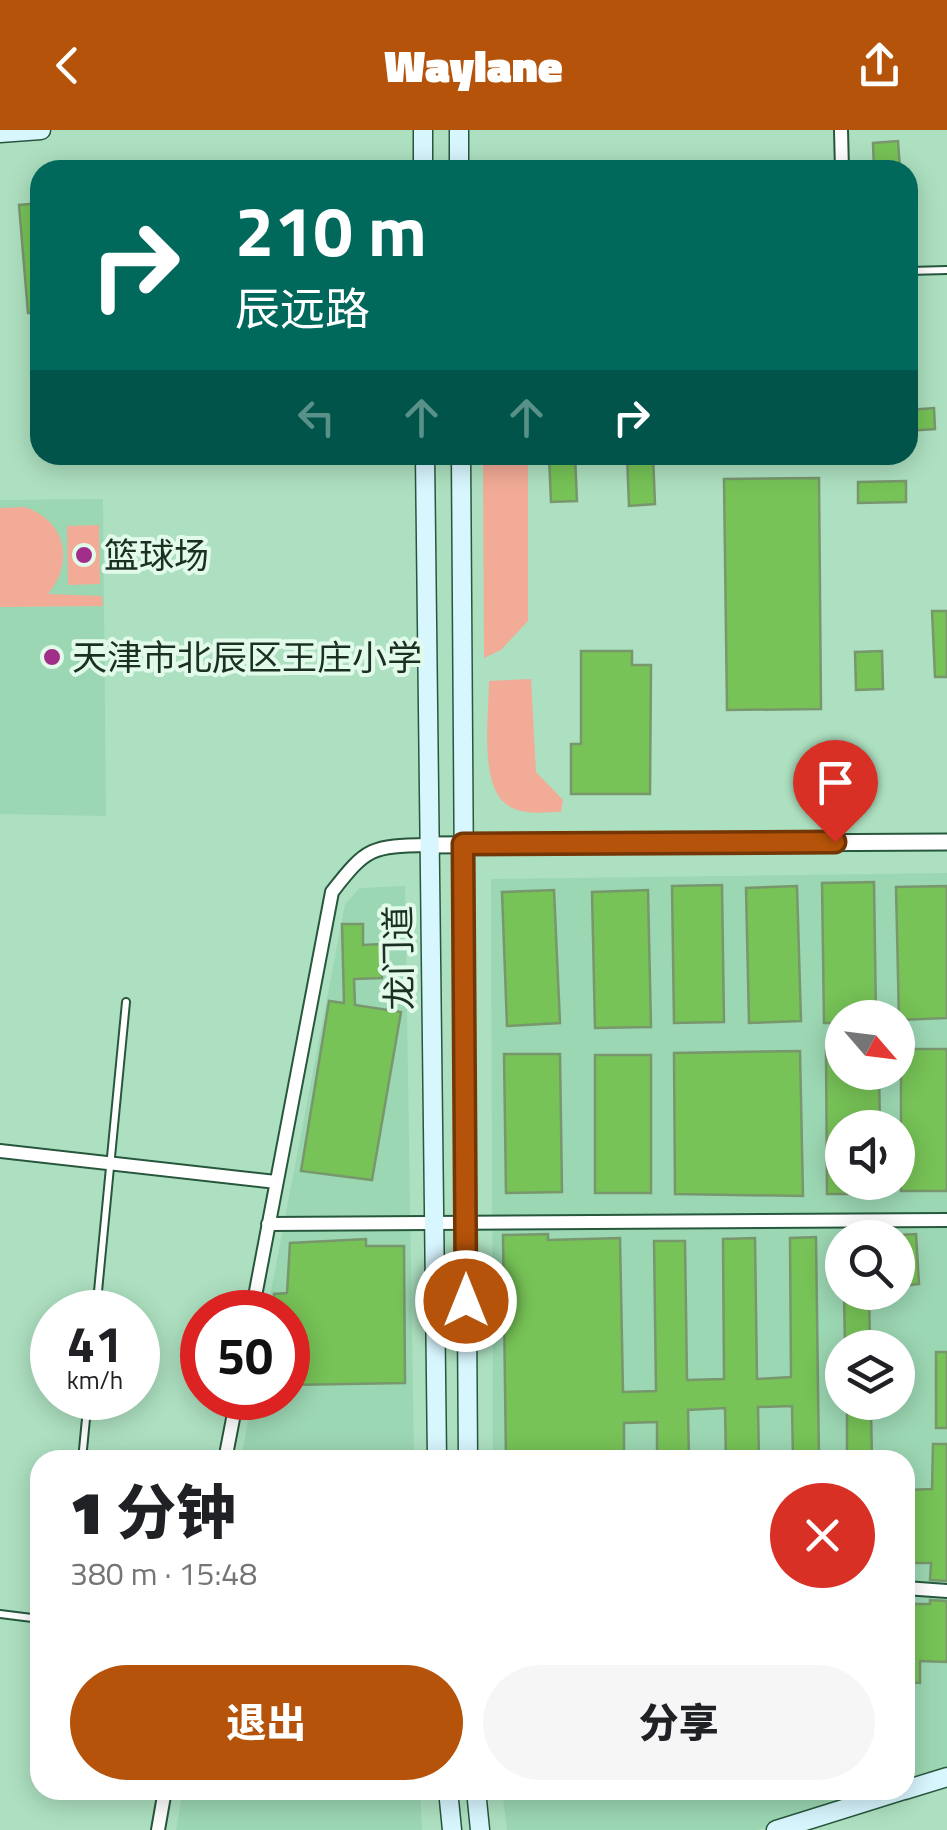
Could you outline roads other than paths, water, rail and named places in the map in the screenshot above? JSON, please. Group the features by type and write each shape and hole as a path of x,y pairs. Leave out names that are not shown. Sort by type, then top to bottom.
{"main road":[{"path":"0,133 40,130"},
{"path":"423,130 423,160"},
{"path":"458,130 459,160"},
{"name":"龙门道","path":"426,465 437,1450"},
{"name":"龙门道","path":"461,465 468,1450"},
{"path":"915,1787 947,1776"},
{"path":"449,1800 452,1830"},
{"path":"477,1800 480,1830"},
{"path":"776,1830 873,1800"}],"street":[{"path":"841,130 842,160"},
{"path":"256,1290 332,892 361,855 395,846 463,844 947,842"},
{"path":"0,1151 276,1182"},
{"path":"268,1224 434,1220 947,1220"},
{"path":"227,1450 232,1420"},
{"path":"915,1588 947,1590"},
{"path":"158,1830 164,1800"}],"lane":[{"path":"918,271 947,270"},
{"path":"98,1290 126,1002"},
{"path":"83,1450 86,1420"},
{"path":"0,1614 30,1618"}],"place":[{"name":"篮球场","path":"84,555"},
{"name":"天津市北辰区王庄小学","path":"52,657"}]}
